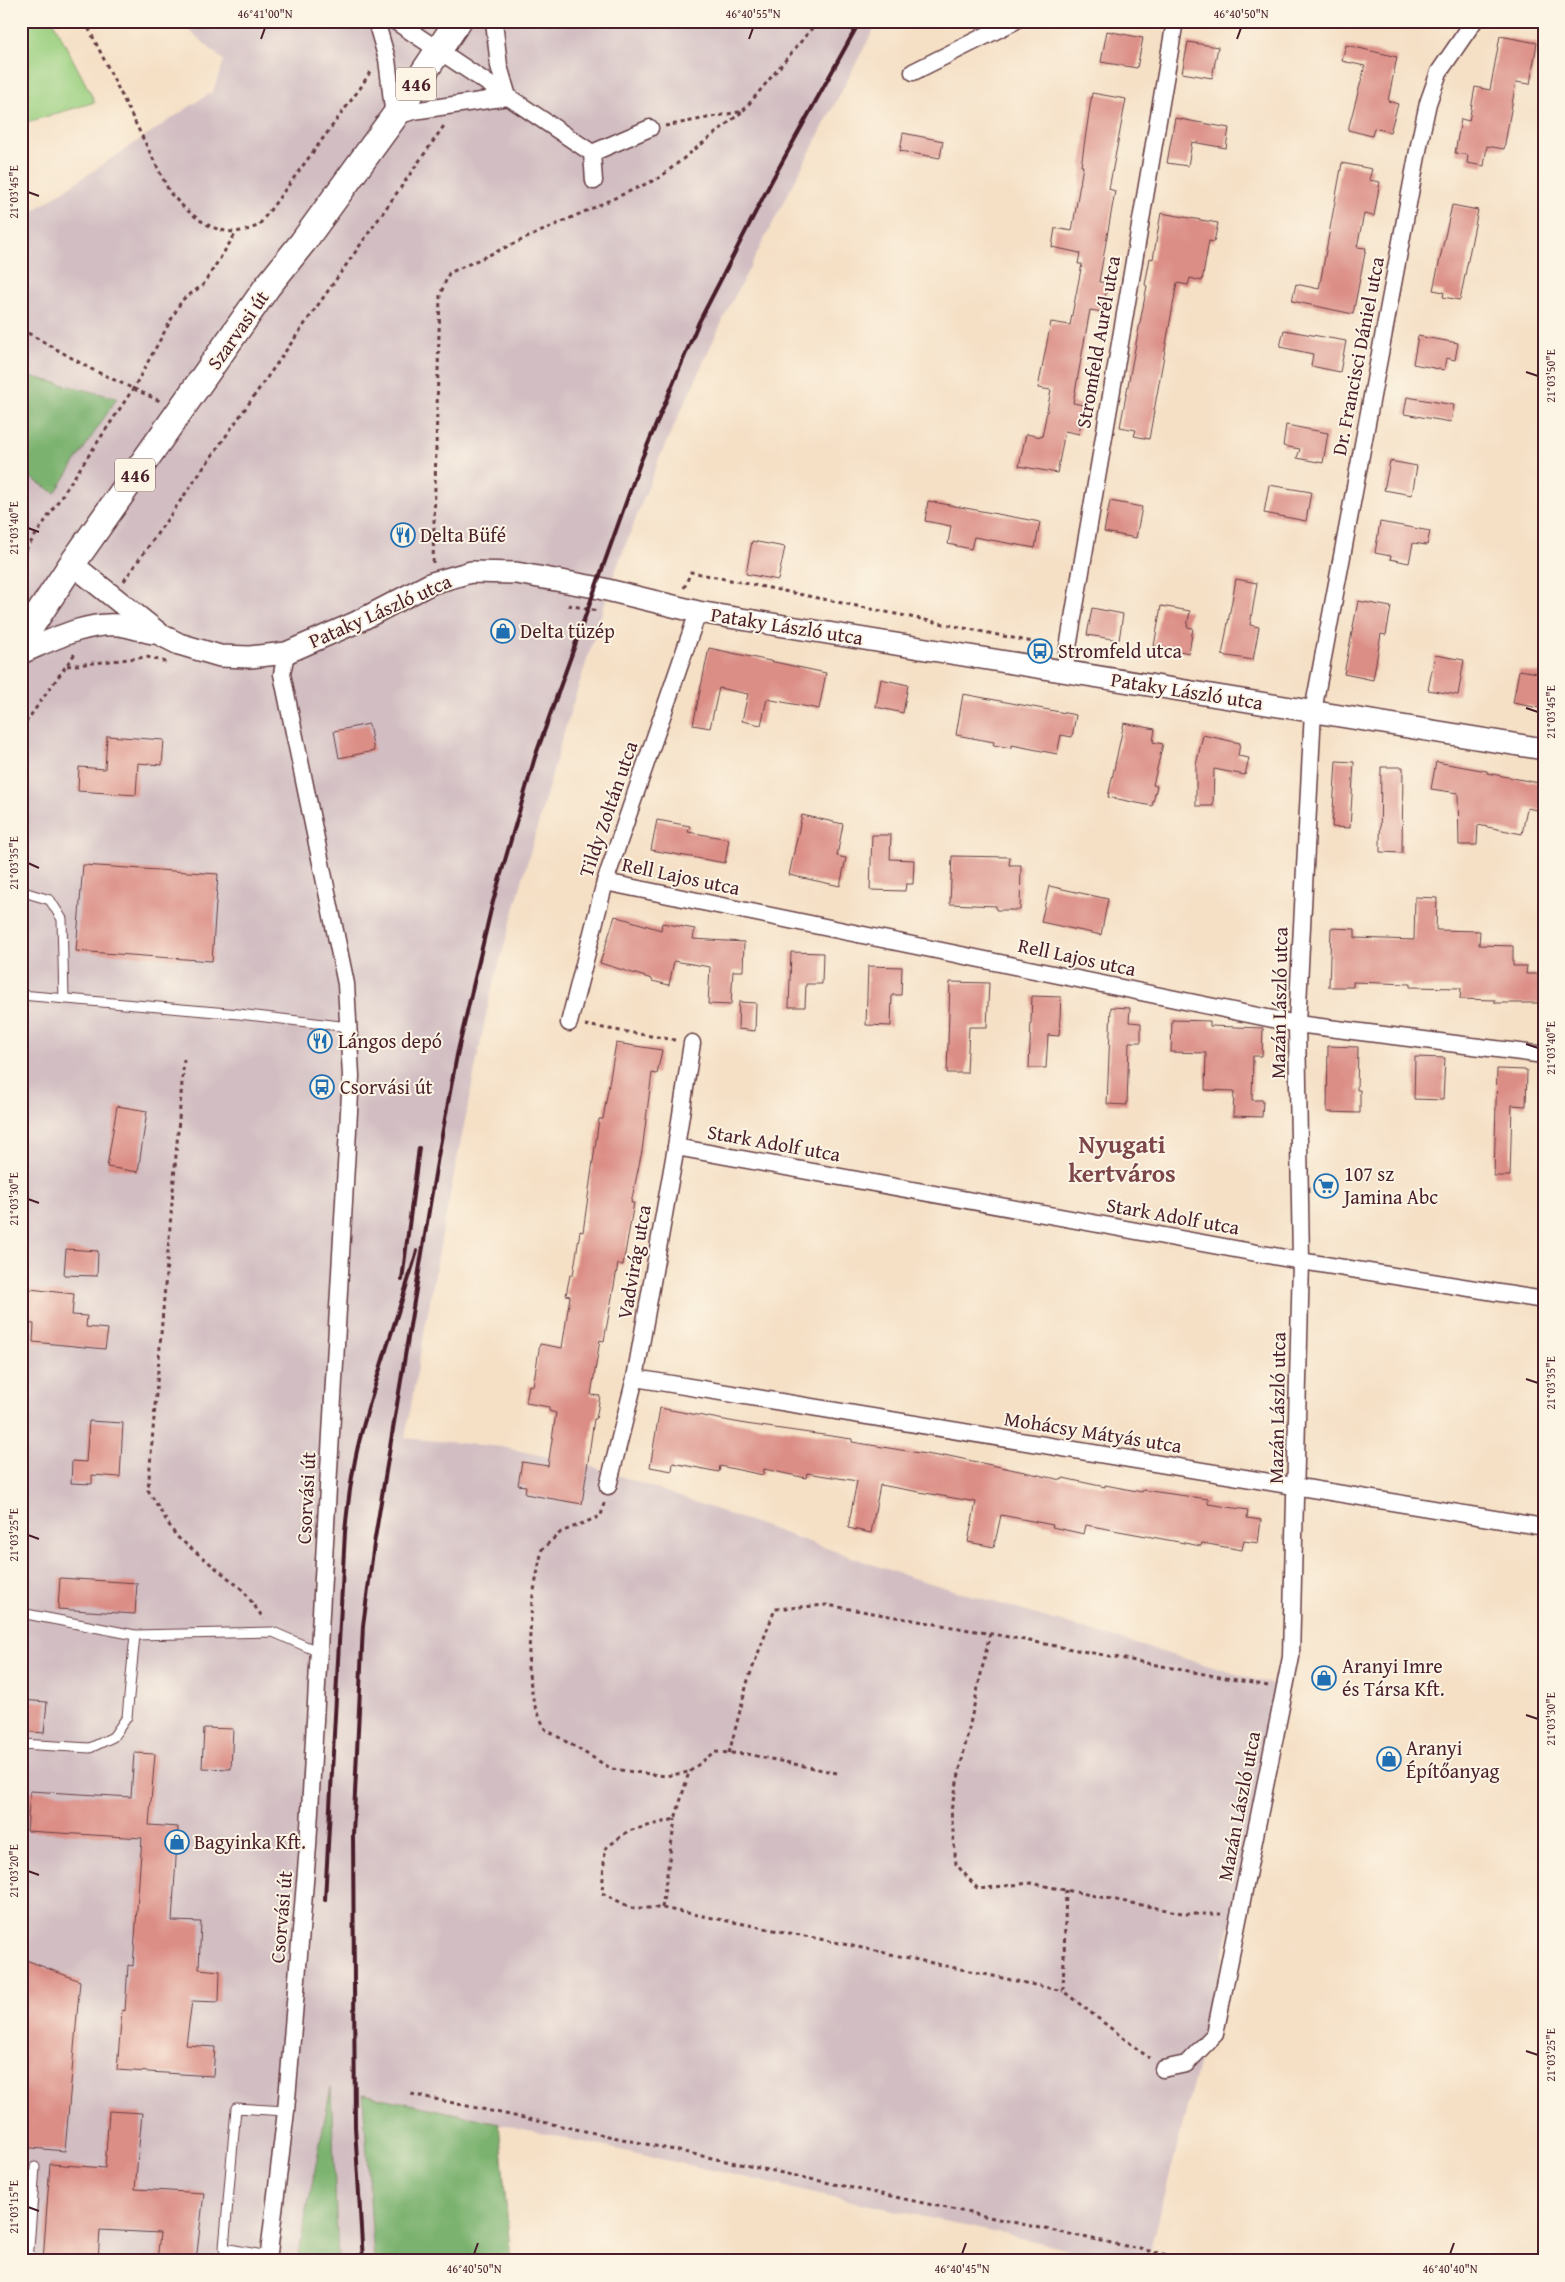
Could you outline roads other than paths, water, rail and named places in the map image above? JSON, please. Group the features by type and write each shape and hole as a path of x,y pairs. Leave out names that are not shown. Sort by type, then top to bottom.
{"main road":[{"name":"Szarvasi út","path":"21,641 72,564 267,287 303,242 394,117 458,21"}],"street":[{"path":"376,21 384,47 394,117 413,111 508,97"},
{"path":"395,21 592,154"},
{"path":"494,21 499,66 508,97"},
{"path":"914,72 1015,21"},
{"name":"Stromfeld Aurél utca","path":"1064,671 1175,21"},
{"name":"Dr. Francisci Dániel utca","path":"1313,711 1428,103 1439,72 1474,21"},
{"path":"592,154 650,128"},
{"path":"592,154 594,181"},
{"name":"Pataky László utca","path":"72,564 161,635 179,644 220,656 250,657 286,653 357,622 432,583 471,572 516,573 595,587 698,612 1544,748"},
{"name":"Tildy Zoltán utca","path":"569,1023 606,882 698,612"},
{"path":"21,653 65,635 94,626 120,625 161,635"},
{"name":"Csorvási út","path":"269,2258 286,2111 308,1846 351,1076 350,1027 346,984 282,674 286,653"},
{"name":"Mazán László utca","path":"1163,2069 1186,2064 1214,2034 1291,1656 1301,1261 1297,1024 1313,711"},
{"name":"Rell Lajos utca","path":"606,882 1297,1024 1544,1055"},
{"name":"Vadvirág utca","path":"608,1486 635,1378 676,1147 692,1043"},
{"name":"Stark Adolf utca","path":"676,1147 1301,1261 1544,1300"},
{"name":"Mohácsy Mátyás utca","path":"635,1378 1296,1488 1544,1527"}],"lane":[{"path":"21,900 27,893 50,900 62,918 64,999"},
{"path":"21,995 238,1014 350,1027"},
{"path":"21,1612 135,1635 273,1632 319,1652"},
{"path":"21,1744 90,1748 113,1737 127,1717 135,1635"},
{"path":"269,2258 224,2248 236,2108 286,2111"},
{"path":"28,2261 34,2167"}],"railway":[{"path":"363,2261 355,2127 353,1835 363,1626 374,1544 438,1156 457,1055 492,905 535,757 640,463 698,324 771,182 860,21"},
{"path":"402,1280 419,1148"},
{"path":"325,1900 345,1532 351,1485 366,1414 417,1251"}],"place":[{"name":"Delta Büfé","path":"403,535"},
{"name":"Delta tüzép","path":"503,631"},
{"name":"Stromfeld utca","path":"1040,651"},
{"name":"Lángos depó","path":"320,1041"},
{"name":"Csorvási út","path":"322,1087"},
{"name":"107 sz Jamina Abc","path":"1326,1186"},
{"name":"Aranyi Imre és Társa Kft.","path":"1324,1678"},
{"name":"Aranyi Építőanyag","path":"1389,1759"},
{"name":"Bagyinka Kft.","path":"177,1842"}],"district":[{"name":"Nyugati kertváros","path":"1122,1158"}]}
